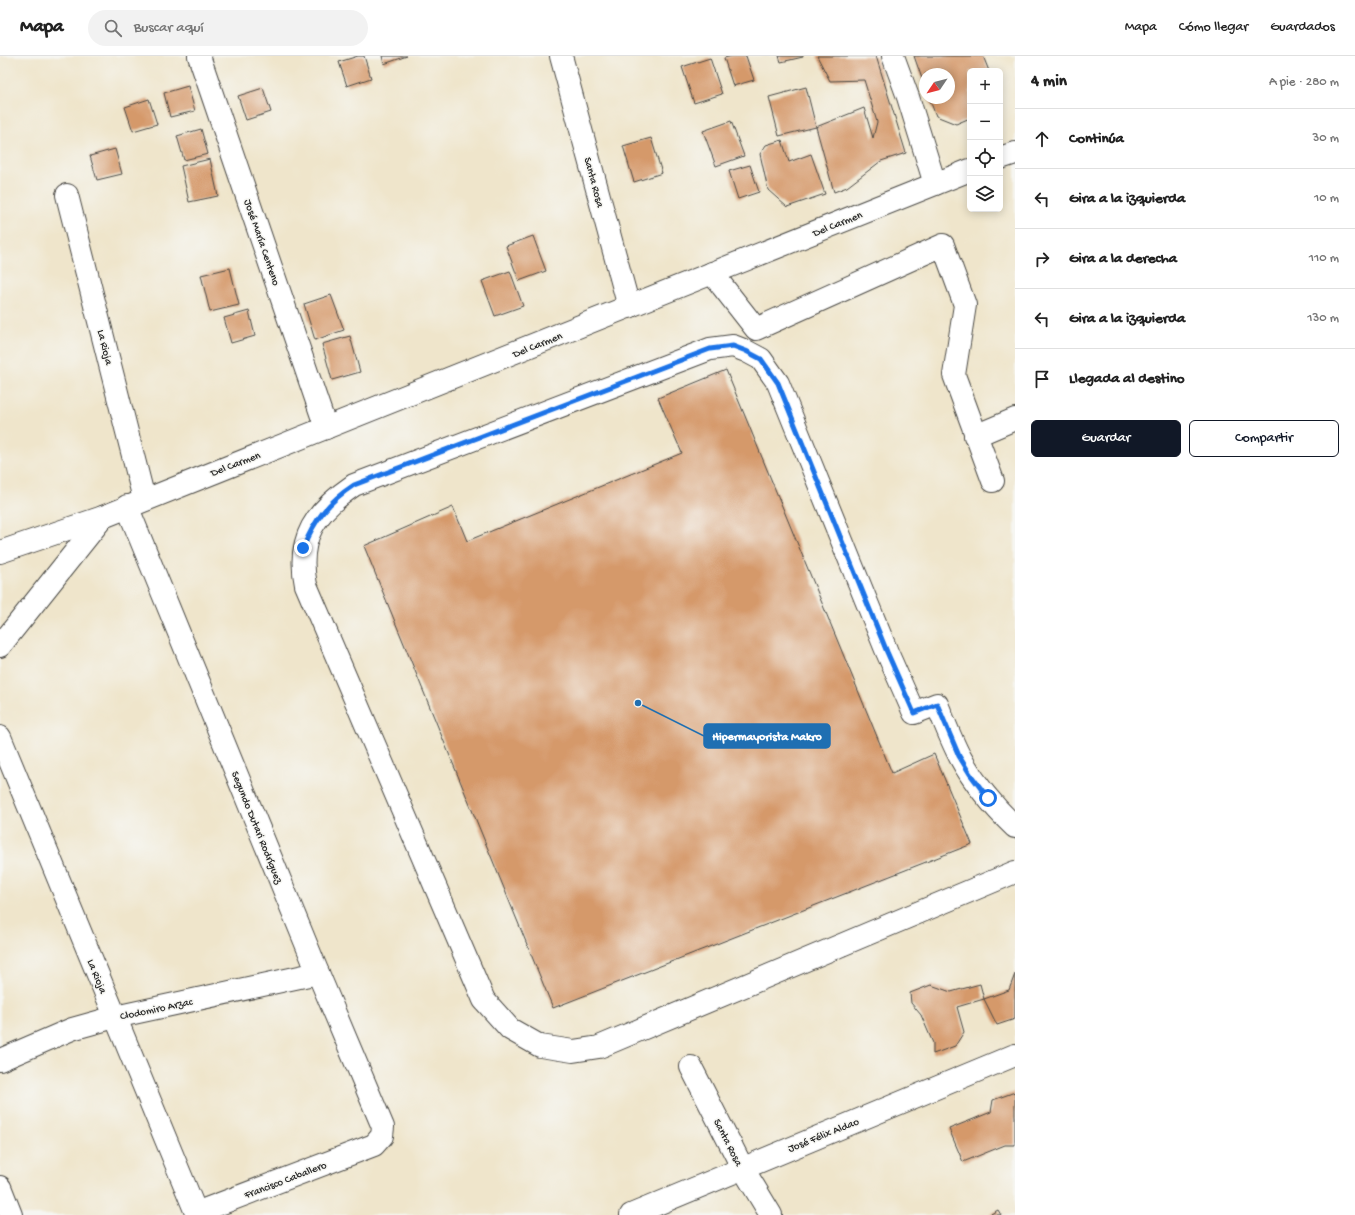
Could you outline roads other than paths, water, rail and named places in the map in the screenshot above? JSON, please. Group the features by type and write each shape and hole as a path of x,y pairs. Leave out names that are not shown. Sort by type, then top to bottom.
{"street":[{"name":"José María Centeno","path":"199,56 326,428"},
{"name":"Santa Rosa","path":"561,56 629,307"},
{"path":"893,56 908,97 935,184"},
{"path":"1003,157 1015,153"},
{"name":"Del Carmen","path":"0,552 103,517 967,171"},
{"name":"La Rioja","path":"67,195 136,503"},
{"path":"712,273 756,329 943,245 965,305 954,375 975,436 994,481"},
{"path":"1015,828 988,798 970,774 959,756 937,704 914,713 887,652 778,383 761,359 746,351 733,346 710,349 354,485 340,494 322,512 311,528 303,548 302,567 306,585 484,1000 510,1029 540,1046 573,1052 598,1047 1015,872"},
{"path":"975,436 1015,419"},
{"name":"Segundo Dutari Rodríguez","path":"136,503 318,973 383,1127 382,1136 374,1145"},
{"name":"Del Carmen","path":"0,646 103,517"},
{"name":"La Rioja","path":"0,737 196,1214"},
{"name":"Clodomiro Arzac","path":"0,1060 72,1029 114,1017 318,973"},
{"name":"José Félix Aldao","path":"631,1215 742,1167 1015,1055"},
{"name":"Santa Rosa","path":"691,1067 742,1167 771,1215"},
{"name":"Francisco Caballero","path":"196,1214 374,1145"},
{"path":"0,1187 11,1215"}],"place":[{"name":"Hipermayorista Makro","path":"638,703"}]}
